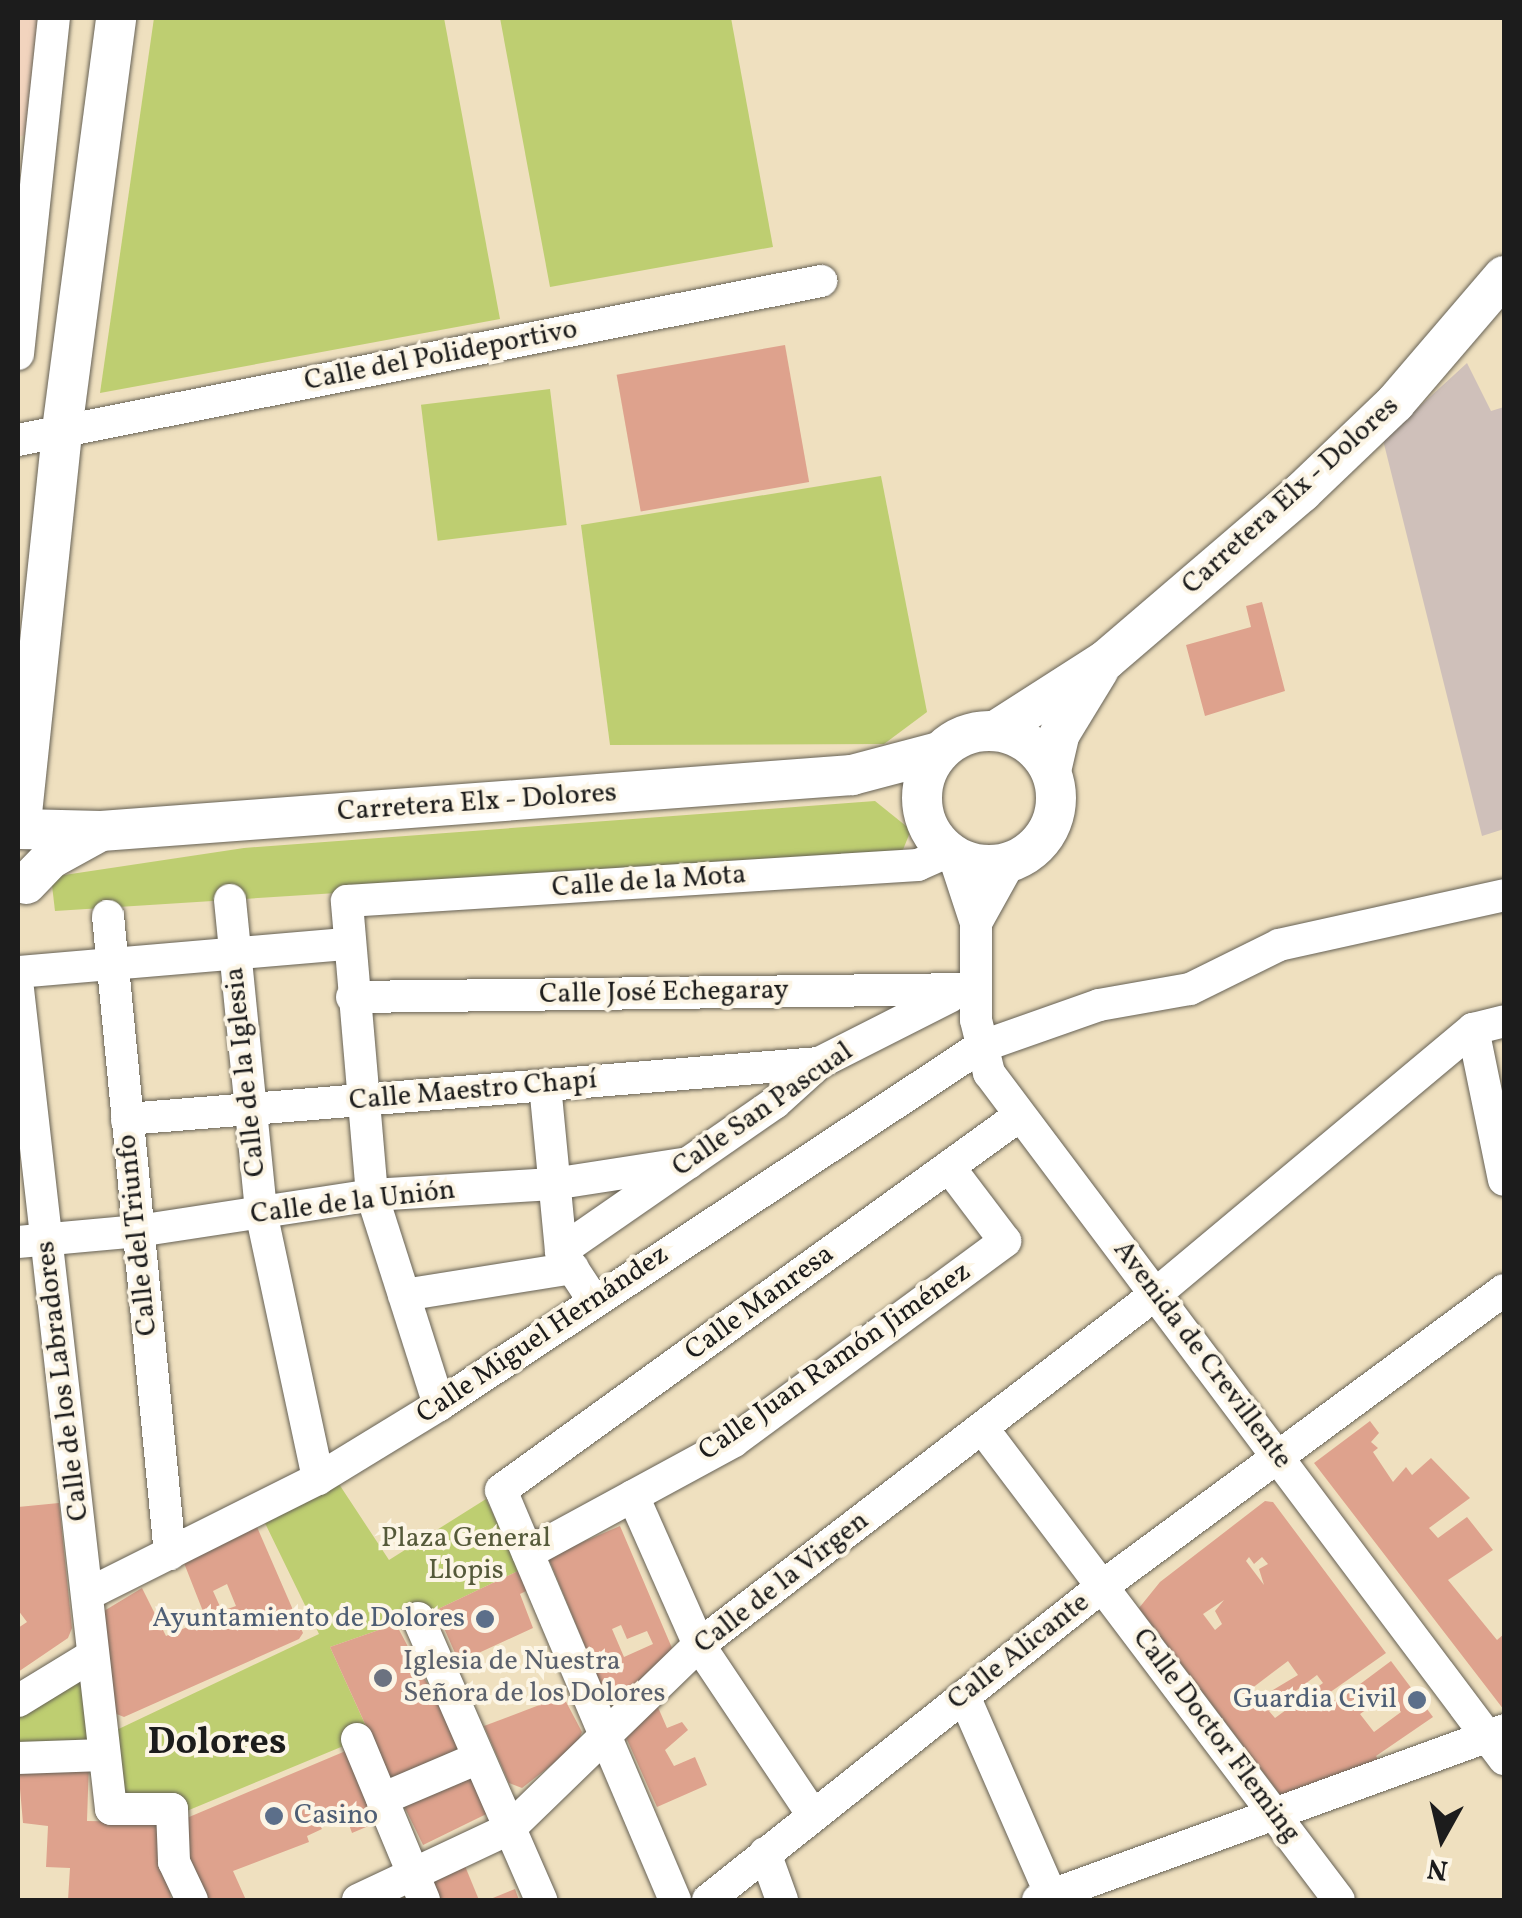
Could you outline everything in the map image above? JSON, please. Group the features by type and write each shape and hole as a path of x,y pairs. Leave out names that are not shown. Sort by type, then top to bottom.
{"main road":[{"path":"22,896 24,719 116,18"},
{"name":"Carretera Elx - Dolores","path":"995,730 1106,660 1396,403 1504,276"},
{"name":"Carretera Elx - Dolores","path":"1051,771 1059,734 1106,660"},
{"path":"995,730 1038,751 1051,771 1056,789 1050,825 1041,841 1010,862 982,865 951,854 922,811 923,779 938,752 964,735 995,730"},
{"name":"Carretera Elx - Dolores","path":"20,824 100,830 852,776 938,752"},
{"name":"Carretera Elx - Dolores","path":"852,776 890,788 922,811"},
{"path":"22,896 50,860 100,830"}],"street":[{"path":"18,354 54,20"},
{"name":"Calle del Polideportivo","path":"18,440 820,281"},
{"name":"Avenida de Crevillente","path":"951,854 976,923 975,990 980,1047 1019,1116 1498,1742"},
{"name":"Calle de la Mota","path":"348,944 347,901 918,866 951,854"},
{"name":"Avenida de Crevillente","path":"976,923 1010,862"},
{"name":"Calle Miguel Hernández","path":"88,1594 318,1479 440,1406 980,1047 1099,1005 1204,984 1279,945 1504,895"},
{"name":"Calle de la Iglesia","path":"230,900 261,1212 318,1479"},
{"name":"Calle del Triunfo","path":"108,916 170,1554"},
{"path":"18,972 348,944 372,1195 440,1406"},
{"name":"Calle de los Labradores","path":"18,988 32,1241 88,1594 111,1809 172,1809 174,1862 192,1900"},
{"name":"Calle José Echegaray","path":"352,997 975,990"},
{"name":"Calle San Pascual","path":"567,1259 688,1163 775,1104 819,1063 930,1002 975,990"},
{"path":"1489,1025 1504,1180"},
{"name":"Calle de la Virgen","path":"358,1900 419,1888 509,1829 699,1645 1157,1293 1489,1025"},
{"name":"Calle Maestro Chapí","path":"127,1119 819,1063"},
{"path":"544,1085 553,1184 567,1259 594,1301"},
{"name":"Calle Manresa","path":"528,1553 501,1490 1019,1116"},
{"name":"Calle de la Unión","path":"32,1241 138,1231 372,1195 553,1184 688,1163"},
{"name":"Calle Juan Ramón Jiménez","path":"528,1553 734,1441 1005,1241 949,1166"},
{"path":"404,1295 567,1259"},
{"name":"Calle Alicante","path":"708,1900 1104,1585 1504,1290"},
{"name":"Calle Doctor Fleming","path":"983,1429 1339,1900"},
{"path":"633,1496 699,1645 813,1815"},
{"path":"528,1553 675,1900"},
{"path":"418,1618 542,1900"},
{"path":"18,1701 93,1655"},
{"path":"964,1696 1047,1899 1274,1813 1498,1742"},
{"path":"358,1740 419,1888"},
{"path":"18,1758 104,1755"},
{"path":"382,1799 478,1758"},
{"path":"765,1853 782,1900"}],"shaded area":[{"path":"18,18 46,18 37,132 18,137"},
{"path":"1467,363 1491,411 1504,407 1504,829 1482,836 1383,440"}],"green space":[{"path":"154,18 444,18 500,319 100,393"},
{"path":"500,18 731,18 773,247 550,287"},
{"path":"550,389 567,525 438,541 421,405"},
{"path":"881,476 927,712 884,744 610,745 581,525"},
{"path":"875,801 911,830 900,857 55,911 51,877 244,848"},
{"name":"Plaza General Llopis","path":"337,1481 389,1560 486,1499 520,1570 436,1610 330,1647 370,1735 177,1815 115,1805 106,1735 319,1634 263,1519"},
{"path":"87,1665 98,1755 18,1757 18,1710"}],"building":[{"path":"785,345 809,482 641,512 617,375"},
{"path":"1262,602 1285,691 1205,716 1186,645 1251,627 1246,606"},
{"path":"1370,1421 1379,1433 1371,1442 1378,1448 1373,1452 1393,1482 1406,1467 1412,1475 1431,1458 1470,1498 1429,1528 1438,1538 1467,1517 1493,1550 1448,1580 1497,1640 1504,1634 1504,1710 1314,1463"},
{"path":"1265,1501 1273,1502 1386,1653 1329,1693 1336,1702 1391,1661 1433,1717 1376,1756 1381,1764 1282,1797 1139,1608 1160,1582","holes":["1249,1557 1254,1564 1262,1557 1268,1564 1259,1569 1264,1585 1246,1561","1224,1600 1215,1611 1222,1624 1215,1630 1203,1614","1288,1661 1298,1675 1258,1699 1251,1689","1317,1675 1323,1683 1275,1718 1269,1711","1388,1694 1401,1712 1374,1732 1360,1714"]},
{"path":"59,1503 72,1628 68,1638 18,1672 18,1628 27,1622 18,1610 18,1507"},
{"path":"620,1526 672,1648 620,1709 609,1704 548,1557","holes":["621,1625 627,1639 647,1631 653,1644 624,1657 612,1629"]},
{"path":"257,1527 303,1633 299,1639 124,1717 114,1713 104,1611 142,1588 166,1636 206,1619 184,1563","holes":["227,1584 236,1606 222,1611 213,1591"]},
{"name":"Ayuntamiento de Dolores","path":"520,1570 528,1590 520,1594 533,1628 459,1662 436,1610"},
{"name":"Iglesia de Nuestra Señora de los Dolores","path":"396,1624 464,1753 392,1783 330,1647"},
{"path":"563,1696 582,1732 576,1746 522,1788 509,1783 484,1726"},
{"path":"657,1705 667,1728 682,1722 688,1730 665,1750 674,1766 695,1757 707,1785 657,1807 625,1735"},
{"path":"348,1750 378,1822 352,1833 343,1808 318,1820 322,1829 307,1836 309,1842 233,1871 246,1900 202,1900 187,1868 182,1820"},
{"path":"89,1762 87,1821 162,1822 171,1900 68,1900 70,1868 46,1867 48,1826 23,1823 18,1766"},
{"path":"469,1768 490,1812 423,1845 402,1801"},
{"path":"465,1866 479,1900 441,1900 432,1879"},
{"path":"515,1889 519,1900 488,1900"}],"place":[{"name":"Ayuntamiento de Dolores","path":"485,1619"},
{"name":"Iglesia de Nuestra Señora de los Dolores","path":"383,1678"},
{"name":"Guardia Civil","path":"1417,1700"},
{"name":"Casino","path":"274,1816"}],"district":[{"name":"Dolores","path":"217,1744"}]}
